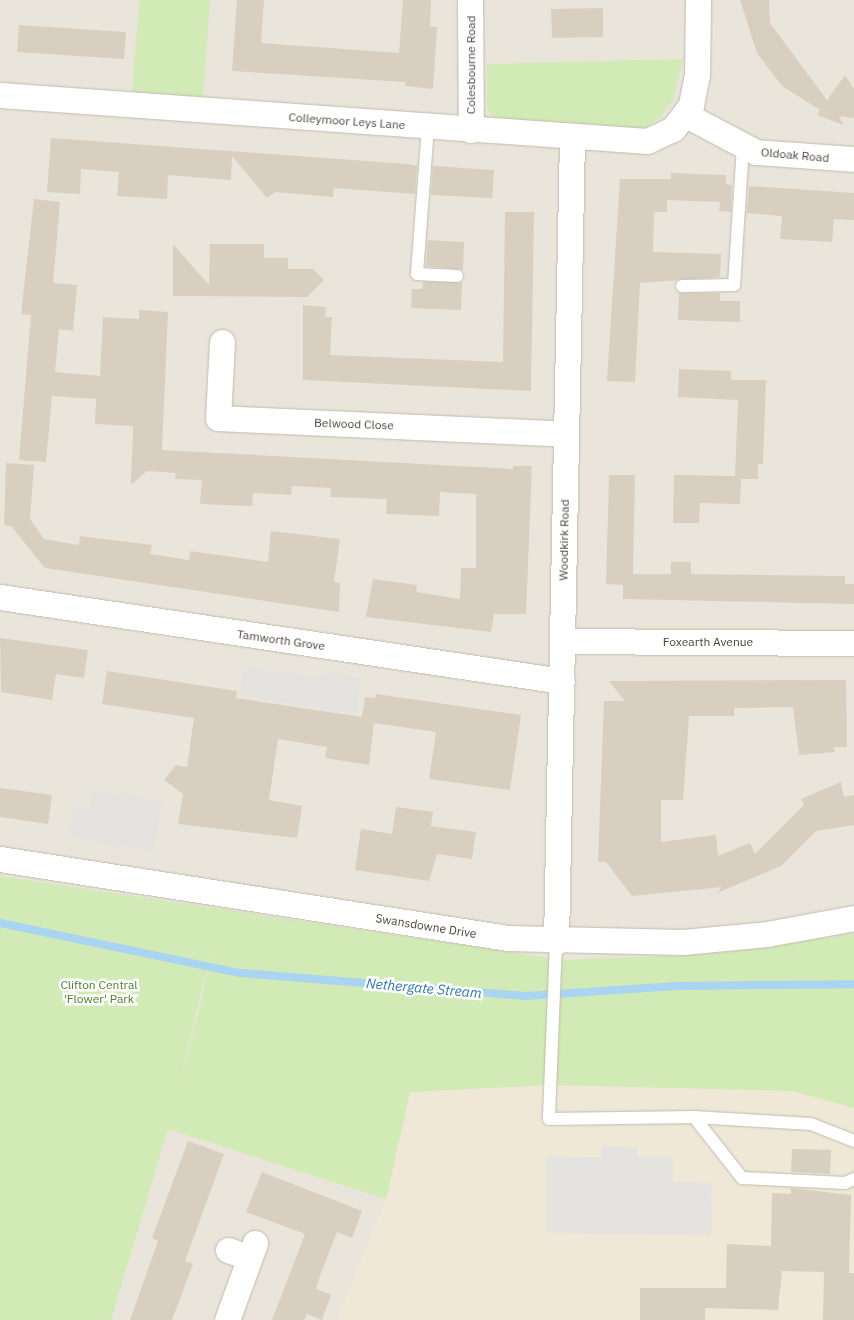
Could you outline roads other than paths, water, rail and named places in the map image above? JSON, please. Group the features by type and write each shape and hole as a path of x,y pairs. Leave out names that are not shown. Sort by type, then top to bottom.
{"street":[{"name":"Colesbourne Road","path":"470,0 472,130"},
{"path":"686,115 697,75 698,0"},
{"name":"Colleymoor Leys Lane","path":"0,96 647,141 666,134 686,115"},
{"name":"Oldoak Road","path":"686,115 743,147 771,154 854,159"},
{"name":"Woodkirk Road","path":"556,942 572,137"},
{"name":"Belwood Close","path":"222,342 218,418 566,434"},
{"name":"Tamworth Grove","path":"0,597 562,681"},
{"name":"Foxearth Avenue","path":"562,641 854,643"},
{"name":"Swansdowne Drive","path":"0,859 508,938 556,942 722,940 854,918"},
{"path":"227,1320 245,1250"}],"lane":[{"path":"428,127 417,274 457,276"},
{"path":"682,286 734,285 743,147"},
{"path":"556,942 549,1119 694,1117 810,1124 854,1141"},
{"path":"694,1117 742,1178 844,1183 854,1179"}],"waterway":[{"name":"Nethergate Stream","path":"0,923 240,973 526,996 677,986 854,984"}],"park label":[{"name":"Clifton Central 'Flower' Park","path":"99,992"}]}
